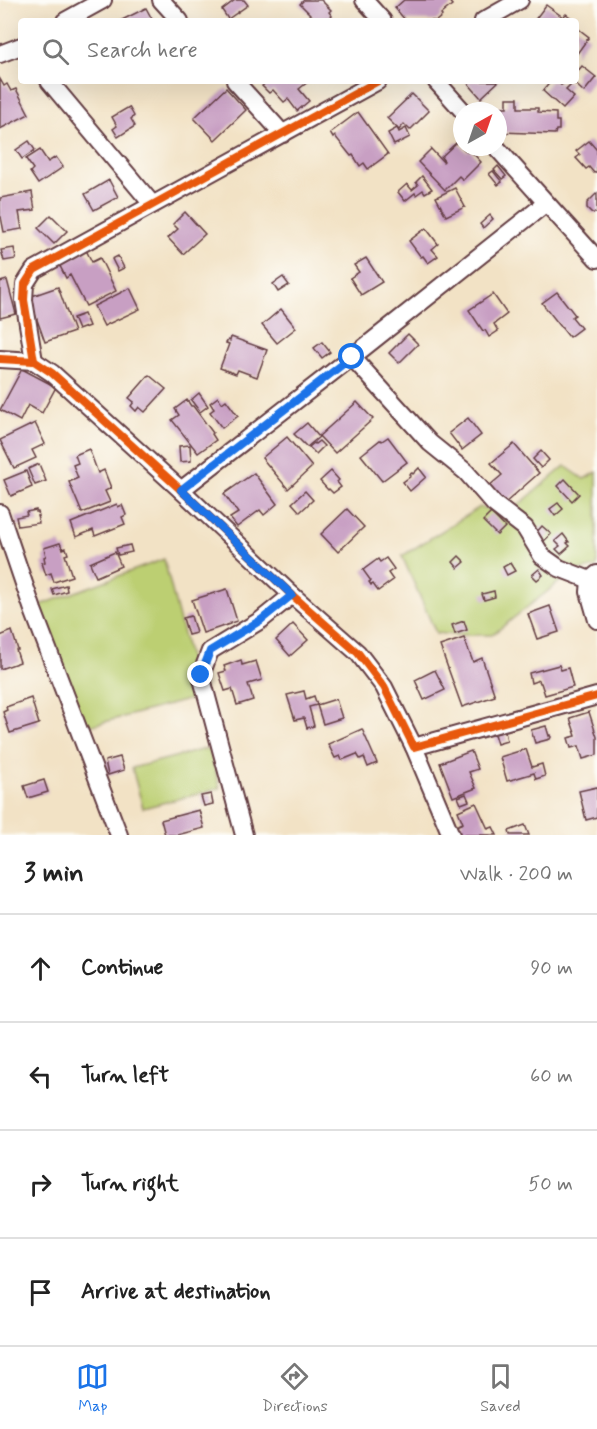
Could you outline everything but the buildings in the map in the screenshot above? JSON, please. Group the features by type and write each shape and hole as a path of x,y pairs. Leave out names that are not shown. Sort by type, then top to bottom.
{"street":[{"path":"70,18 103,0"},
{"path":"161,0 177,18"},
{"path":"364,0 380,18"},
{"path":"488,18 520,0"},
{"path":"0,54 18,48"},
{"path":"52,84 153,204"},
{"path":"237,84 283,134"},
{"path":"34,361 24,300 25,285 33,270 373,84"},
{"path":"439,84 455,102"},
{"path":"504,156 597,259"},
{"path":"181,490 546,203"},
{"path":"352,357 430,442 466,472 494,504 525,528 542,556 559,568 594,577 589,592 597,620"},
{"path":"0,359 34,361 52,373 358,653 384,687 414,747 451,835"},
{"path":"0,513 33,610 119,835"},
{"path":"244,835 201,675 210,651 261,620 292,595"},
{"path":"414,747 597,696"}],"green space":[{"path":"565,466 584,479 597,472 597,567 572,572 492,635 436,633 402,556 480,507 508,514"},
{"path":"164,559 199,697 85,727 38,606"},
{"path":"209,748 220,788 143,808 132,768"}],"cycle path":[{"path":"34,361 24,300 25,284 34,270 373,84"},
{"path":"0,359 34,361 52,373 358,653 384,687 414,747 597,696"}],"route":[{"path":"201,675 210,651 261,620 292,595 181,490 352,357"}]}
